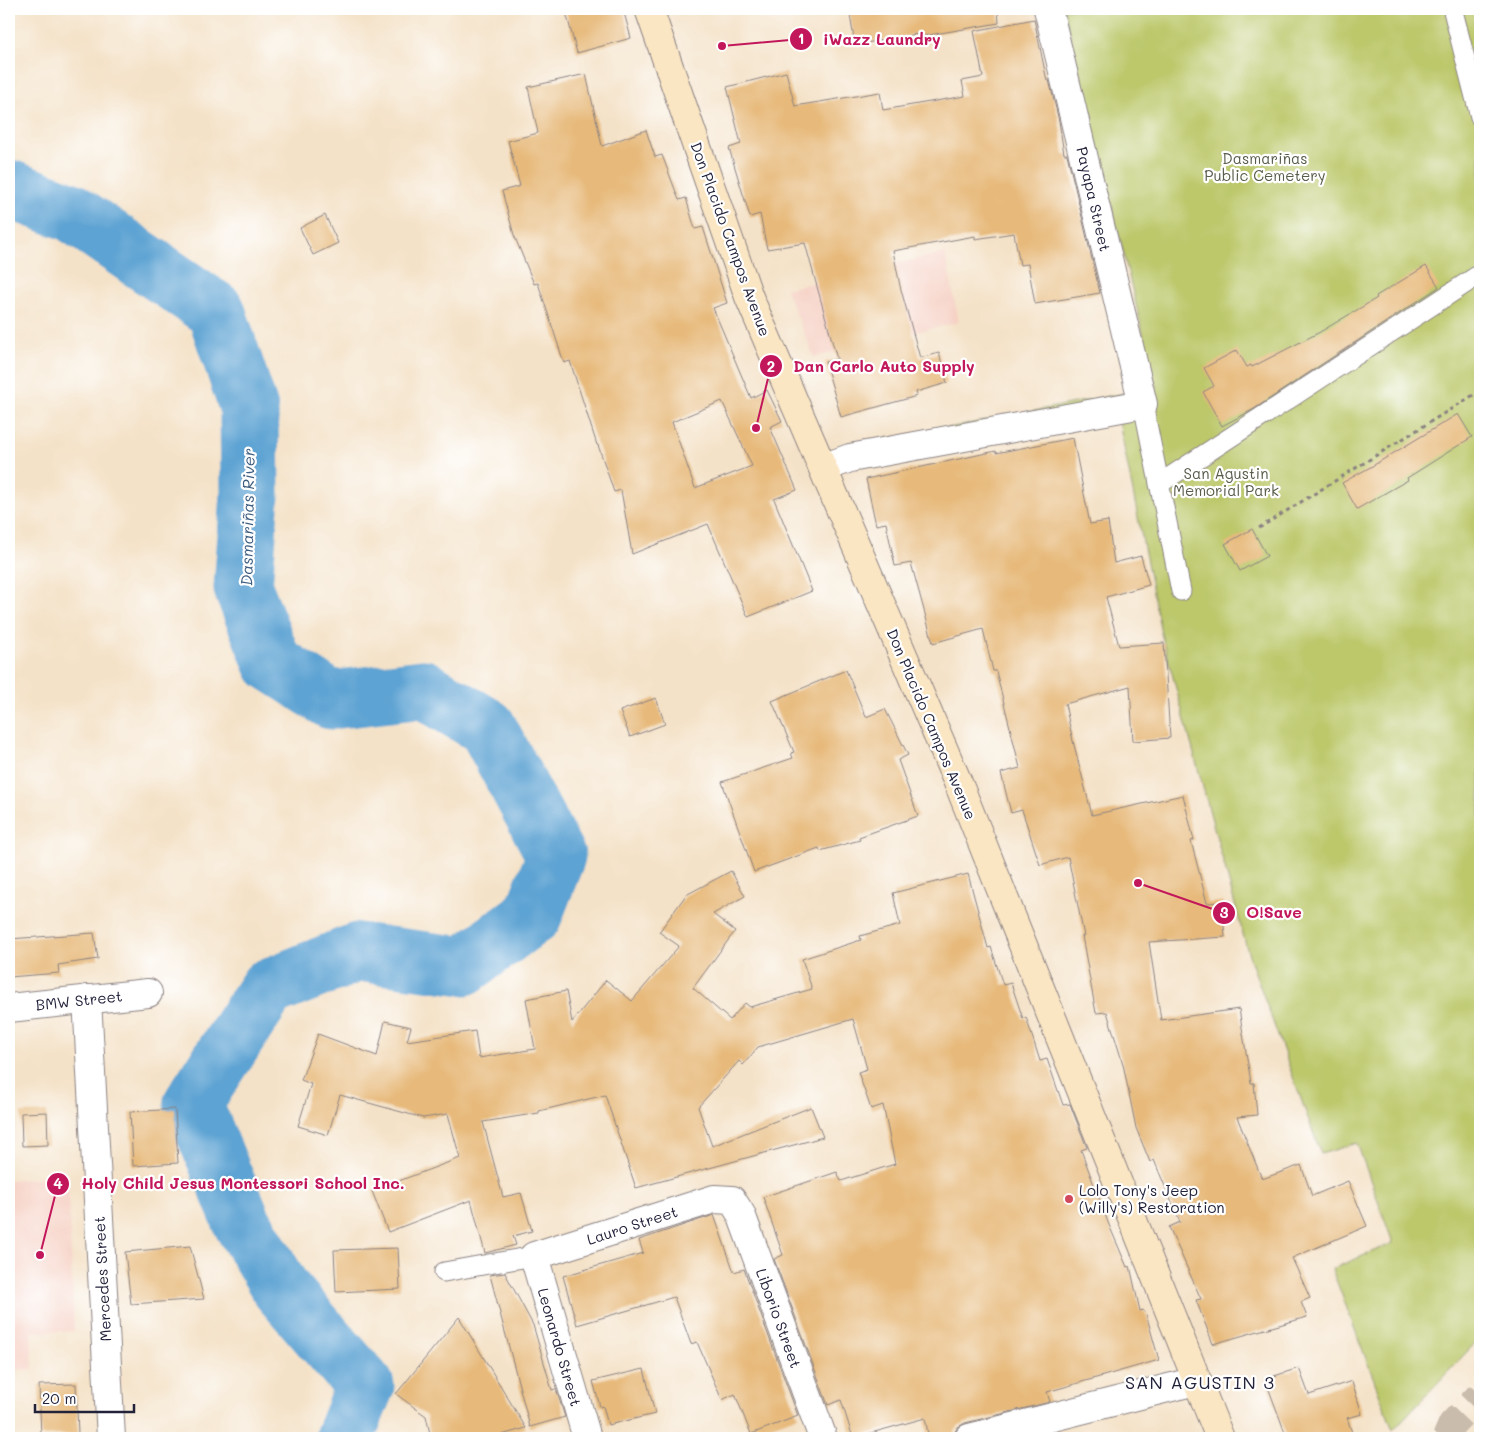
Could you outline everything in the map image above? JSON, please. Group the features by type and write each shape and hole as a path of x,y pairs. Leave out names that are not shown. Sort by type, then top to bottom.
{"main road":[{"name":"Don Placido Campos Avenue","path":"649,9 749,297 959,785 1220,1438"}],"street":[{"name":"Payapa Street","path":"1048,9 1141,397"},
{"path":"823,468 850,458 1141,397"},
{"name":"BMW Street","path":"9,1008 148,992"},
{"name":"Mercedes Street","path":"87,999 111,1438"},
{"name":"Lauro Street","path":"534,1256 714,1199 732,1200"},
{"name":"Liborio Street","path":"732,1200 741,1214 822,1438"},
{"name":"Leonardo Street","path":"534,1256 587,1438"},
{"path":"969,1438 1196,1381"}],"lane":[{"path":"1453,11 1480,117"},
{"path":"1159,484 1480,274"},
{"path":"1141,397 1181,591"},
{"path":"444,1272 534,1256"}],"path":[{"path":"1259,528 1480,390"}],"shaded area":[{"path":"945,253 959,322 814,357 786,289"},
{"path":"68,1178 74,1331 31,1332 33,1369 9,1370 9,1180"}],"green space":[{"path":"1064,9 1480,9 1480,1338 1393,1430 1332,1269 1393,1243 1357,1143 1321,1154 1249,956 1161,633 1119,422 847,448 1156,387"}],"building":[{"path":"565,9 623,9 631,38 577,53"},
{"path":"849,9 998,9 999,23 917,37 917,34 855,45"},
{"path":"1034,19 1047,81 1049,80 1059,121 1064,154 1067,154 1100,293 1035,304 1028,264 1020,265 1014,233 975,239 975,236 893,251 900,286 920,358 939,353 947,383 916,392 917,396 841,417 825,362 837,359 805,243 767,249 760,214 750,217 729,148 741,144 727,87 786,72 795,106 880,92 883,110 965,96 962,81 983,77 974,31"},
{"path":"586,74 602,146 646,130 655,157 662,155 679,200 686,198 695,229 703,227 727,303 713,308 751,398 767,390 782,421 770,427 797,490 774,499 812,591 748,617 708,524 632,554 621,490 614,492 570,361 564,363 538,283 534,284 514,235 502,191 520,186 508,141 538,133 528,87","holes":["722,401 752,466 695,488 672,422"]},
{"path":"325,215 338,243 313,255 300,228"},
{"path":"1426,266 1439,287 1254,409 1222,426 1203,392 1214,386 1204,368 1237,350 1247,367 1251,365 1252,367 1320,332"},
{"path":"1458,414 1472,437 1407,478 1408,480 1357,509 1342,483"},
{"path":"1073,438 1090,524 1108,521 1114,563 1141,556 1149,585 1106,597 1119,646 1164,643 1170,738 1133,741 1130,686 1065,704 1092,815 1183,795 1194,840 1191,841 1207,903 1222,902 1225,937 1149,942 1161,1020 1239,1009 1251,1083 1254,1083 1257,1115 1237,1117 1262,1179 1301,1165 1312,1196 1348,1181 1367,1226 1292,1258 1310,1298 1301,1302 1307,1317 1213,1344 1196,1300 1201,1299 1169,1227 1180,1222 1154,1160 1150,1162 1136,1128 1123,1064 1107,1012 1096,1013 1082,936 1084,936 1068,857 1040,865 1022,810 1011,813 1001,773 1020,768 996,671 993,671 983,629 933,643 911,563 895,566 886,523 876,525 866,479 996,451 996,453"},
{"path":"1252,529 1267,556 1240,571 1225,544"},
{"path":"846,670 866,717 885,709 908,755 898,760 918,816 859,837 860,840 820,851 819,848 754,872 722,782 793,758 791,753 794,752 772,701"},
{"path":"656,698 665,724 630,737 620,711"},
{"path":"731,871 745,896 713,914 735,931 693,988 730,1020 745,1003 750,1007 812,989 802,959 861,940 860,936 900,925 893,893 968,874 988,948 991,947 1003,985 1011,983 1023,1019 1026,1017 1040,1061 1047,1059 1063,1105 1070,1104 1087,1148 1081,1150 1109,1225 1127,1267 1130,1266 1140,1311 1143,1310 1146,1314 1159,1360 1047,1392 1050,1402 965,1423 958,1427 954,1433 954,1438 929,1438 925,1418 853,1438 841,1400 828,1405 774,1259 783,1255 763,1197 837,1172 841,1181 895,1164 883,1105 871,1109 858,1072 867,1069 853,1019 758,1047 743,1065 739,1061 698,1107 712,1146 811,1107 823,1137 636,1188 605,1095 539,1111 539,1113 483,1122 503,1197 521,1193 532,1231 513,1236 516,1245 485,1253 471,1200 388,1232 372,1191 460,1158 448,1114 423,1118 340,1095 328,1135 298,1126 311,1084 301,1080 318,1034 377,1056 385,1021 411,1027 407,1041 475,1031 479,1058 535,1049 526,999 566,991 572,1022 606,980 632,1001 679,946 659,932 686,895"},
{"path":"94,933 98,959 58,965 59,973 9,977 9,939"},
{"path":"175,1109 178,1163 133,1166 130,1112"},
{"path":"47,1112 48,1145 22,1146 21,1113"},
{"path":"714,1215 734,1272 744,1269 798,1416 751,1434 735,1394 722,1400 697,1342 691,1344 674,1297 577,1325 563,1276 643,1253 639,1240"},
{"path":"190,1246 204,1299 131,1304 125,1252"},
{"path":"398,1248 400,1289 336,1292 334,1250"},
{"path":"505,1273 533,1325 552,1390 556,1389 565,1417 530,1427 490,1275"},
{"path":"459,1317 526,1428 491,1438 431,1438 426,1416 396,1394"},
{"path":"1299,1368 1309,1395 1352,1381 1362,1414 1347,1418 1354,1438 1287,1438 1265,1379"},
{"path":"644,1369 655,1414 608,1425 603,1406 600,1407 593,1381"},
{"path":"76,1384 78,1434 41,1436 39,1385"},
{"path":"1059,1432 1061,1438 1032,1438"}],"waterway":[{"name":"Dasmariñas River","path":"9,189 71,212 216,311 249,409 250,494 243,588 273,663 331,700 423,689 487,727 556,856 533,915 464,966 358,952 268,988 193,1103 243,1224 281,1289 365,1386 344,1438"}],"tunnel":[{"path":"1446,1438 1452,1424 1480,1395"}],"place":[{"name":"iWazz Laundry","path":"722,46"},
{"name":"Dan Carlo Auto Supply","path":"756,428"},
{"name":"O!Save","path":"1138,883"},
{"name":"Lolo Tony's Jeep (Willy's) Restoration","path":"1069,1199"},
{"name":"Holy Child Jesus Montessori School Inc.","path":"40,1255"}],"district":[{"name":"SAN AGUSTIN 3","path":"1200,1382"}],"park label":[{"name":"Dasmariñas Public Cemetery","path":"1265,166"},
{"name":"San Agustin Memorial Park","path":"1226,482"}]}
